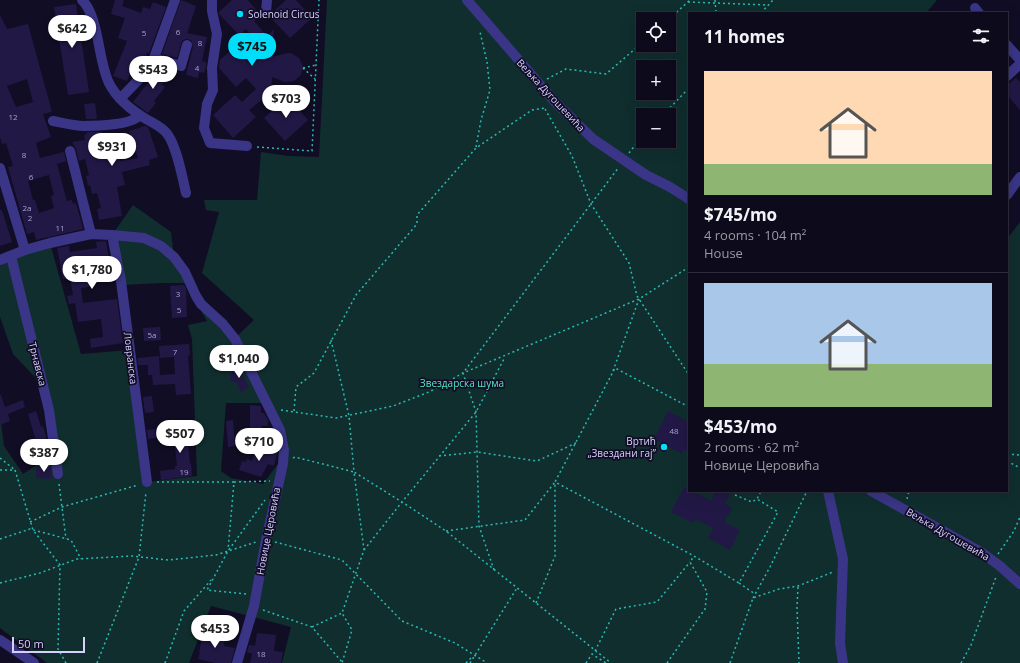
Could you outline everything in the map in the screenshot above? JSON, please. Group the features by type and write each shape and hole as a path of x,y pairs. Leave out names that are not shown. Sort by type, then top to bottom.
{"street":[{"path":"82,0 87,6 92,18 104,72 109,84 120,99 140,115 162,128 168,134 173,144 186,193"},
{"path":"120,99 146,72 154,58 175,0"},
{"path":"212,0 212,11 217,34 212,68 212,90 207,104 204,128 210,144 247,146"},
{"path":"266,12 267,0"},
{"name":"Вељка Дугошевића","path":"467,0 554,101 593,139 646,175 688,197"},
{"path":"154,58 181,66 187,46"},
{"path":"1008,46 1020,60"},
{"path":"1008,75 1020,64"},
{"path":"53,121 84,126 100,125 132,121 140,115"},
{"path":"70,151 91,234"},
{"path":"0,168 25,250"},
{"path":"1008,194 1020,177"},
{"path":"0,260 25,250 50,243 91,234 112,235"},
{"name":"Новице Церовића","path":"112,235 144,238 161,246 174,257 188,276 201,304 223,324 235,338 282,435 284,450 279,481 254,606 237,663"},
{"name":"Ловранска","path":"112,235 121,281 147,482"},
{"name":"Трнавска","path":"11,256 49,410 58,474"},
{"path":"828,492 843,559 840,643 843,663"},
{"name":"Вељка Дугошевића","path":"873,492 997,563 1020,584"},
{"path":"0,640 34,663"}],"path":[{"path":"247,146 312,151 319,0"},
{"path":"676,13 690,0"},
{"path":"715,0 716,12"},
{"path":"762,12 773,0"},
{"path":"688,2 768,5"},
{"path":"476,148 481,120 490,90 487,62 480,30 483,18"},
{"path":"538,83 566,69 606,74 636,48"},
{"path":"315,79 303,68 316,65"},
{"path":"670,108 688,89"},
{"path":"294,412 296,387 314,373 356,295 417,224 417,215 476,148 532,110 545,108 554,101"},
{"path":"545,108 572,156 591,204 629,263 637,296 688,372"},
{"path":"463,373 636,145"},
{"path":"269,409 336,418 393,406 429,392 463,373 640,299 688,268"},
{"path":"611,376 640,299"},
{"path":"331,341 349,416 354,472 364,550"},
{"path":"312,627 342,613 364,550 476,412 505,356"},
{"path":"446,531 525,520 555,482 615,368 688,406"},
{"path":"463,373 476,412 479,526 494,570"},
{"path":"439,456 477,452 537,461 576,442"},
{"path":"1008,454 1020,455"},
{"path":"282,464 294,457 354,472 446,531 611,663"},
{"path":"0,458 15,470 32,530 60,565 58,649 66,663"},
{"path":"1008,462 1020,468"},
{"path":"0,470 15,470"},
{"path":"58,474 66,539"},
{"path":"30,522 62,507 147,482 279,481"},
{"path":"97,663 139,557 147,482"},
{"path":"228,551 234,482"},
{"path":"555,482 694,556 740,583 755,594"},
{"path":"536,603 555,556 555,482"},
{"path":"735,495 752,502 757,499 760,492"},
{"path":"730,663 753,598 770,567 807,492"},
{"path":"740,583 778,512 757,499"},
{"path":"256,595 207,590 228,551 265,500"},
{"path":"961,663 971,645 997,563 1014,532 1020,517"},
{"path":"0,539 30,529 71,540 81,559"},
{"path":"0,583 40,573 81,559 132,556 168,560 216,555 247,544 266,540 342,560 402,621 455,643 487,663"},
{"path":"596,651 616,608 657,602 694,556"},
{"path":"667,663 705,609 707,592 690,562"},
{"path":"753,598 798,586 842,568"},
{"path":"165,663 184,611 213,578"},
{"path":"798,586 797,607 799,663"},
{"path":"470,663 517,588"},
{"path":"254,606 312,627 342,663"},
{"path":"342,613 352,630 342,663"},
{"path":"586,663 592,654 606,663"},
{"path":"466,663 474,655"}],"green space":[{"name":"Звездарска шума","path":"327,0 937,0 927,12 688,12 688,492 1008,492 1008,238 1020,222 1020,663 282,663 291,627 211,606 189,663 47,663 0,628 0,414 4,446 23,474 55,453 46,389 13,354 0,317 0,260 50,243 81,354 130,350 112,235 133,205 171,232 174,257 200,302 235,338 254,320 202,273 219,212 206,210 204,200 257,200 261,152 289,156 319,157","holes":["185,283 207,321 188,325 192,339 197,476 148,482 123,285","226,403 266,403 284,450 283,457 263,484 231,478 221,471"]}],"building":[{"path":"115,0 124,0 122,6 141,13 143,7 150,9 153,2 166,7 149,53 147,53 145,60 140,58 137,67 134,66 127,81 113,76 127,41 118,38 125,18 111,14"},
{"path":"181,0 196,6 187,33 207,37 202,61 206,62 206,67 204,73 199,72 198,78 186,75 193,47 191,40 186,39 182,41 177,58 162,54"},
{"path":"232,0 248,0 261,16 254,21 267,36 274,29 272,57 291,53 299,58 303,66 301,75 294,81 285,82 272,77 270,105 264,98 249,110 256,117 233,138 213,115 235,95 242,102 256,89 246,78 236,87 219,68 220,60 238,44 247,54 258,43 246,29 239,35 219,14 219,12"},
{"path":"286,0 296,0 312,18 290,38 270,17 272,13"},
{"path":"76,4 89,92 68,95 54,7"},
{"path":"0,15 7,29 28,24 52,112 43,114 51,137 36,143 40,158 64,152 66,161 57,164 67,201 72,200 73,204 76,203 83,229 36,240 34,232 27,234 8,167 13,166 6,143 2,144 0,137","holes":["27,79 33,102 16,107 7,86","49,175 54,195 51,196 54,208 39,213 35,200 33,200 28,181"]},
{"path":"160,67 173,70 162,85 165,87 154,101 156,103 148,113 133,102"},
{"path":"1016,78 1020,82 1020,110 1008,96 1008,84"},
{"path":"287,97 308,120 285,141 264,118"},
{"path":"95,103 97,119 86,119 84,104"},
{"path":"145,126 148,127 158,157 149,160 150,165 122,172 125,185 117,187 122,216 99,220 97,209 101,208 97,193 92,194 90,185 88,186 86,176 89,175 85,159 79,161 76,149 72,142 85,140 84,135 87,134 87,132 102,132 102,136 105,135 107,147 116,145 120,161 138,158 129,131"},
{"path":"0,210 2,210 12,242 0,246"},
{"path":"106,241 111,272 113,272 114,280 94,283 95,286 81,288 83,303 117,299 123,343 91,348 90,339 103,337 101,319 78,322 75,303 69,304 67,296 73,295 70,278 63,279 57,248 69,246 70,252 97,248 96,242"},
{"path":"184,285 186,289 187,317 172,318 170,286"},
{"path":"160,327 161,340 144,341 143,328"},
{"path":"189,344 190,355 188,356 191,394 176,395 175,384 153,385 152,375 148,375 148,365 138,365 137,358 159,356 160,375 175,374 174,357 160,358 159,346"},
{"path":"239,367 249,387 241,392 236,382 230,381 231,371"},
{"path":"0,395 5,407 23,400 25,407 8,414 10,421 0,425"},
{"path":"152,396 154,412 145,413 143,397"},
{"path":"250,405 261,406 261,413 264,413 268,420 268,426 262,426 261,444 239,443 240,429 250,430"},
{"path":"36,411 41,427 43,426 48,448 42,449 40,443 37,444 28,414"},
{"path":"668,411 688,421 688,452 684,450 682,454 654,439"},
{"path":"233,420 235,446 228,447 226,421"},
{"path":"188,424 189,434 187,434 192,476 161,480 160,471 175,469 175,466 177,466 174,436 172,436 171,426"},
{"path":"155,429 156,438 148,439 147,430"},
{"path":"256,447 277,453 274,466 268,464 261,477 239,470 242,461 246,462 247,459 252,461"},
{"path":"36,467 51,468 51,479 36,478"},
{"path":"684,487 688,489 688,492 694,492 711,501 716,492 731,492 725,504 732,508 724,522 740,530 730,550 708,538 713,528 695,519 693,523 671,512"},
{"path":"204,629 216,632 215,636 225,638 224,646 235,648 231,663 215,663 198,659"},
{"path":"257,633 276,635 274,651 283,652 281,663 250,663 252,654 247,652 249,645 255,646"}],"place":[{"name":"Solenoid Circus","path":"240,14"},
{"name":"Вртић „Звездани гај”","path":"664,447"}]}
